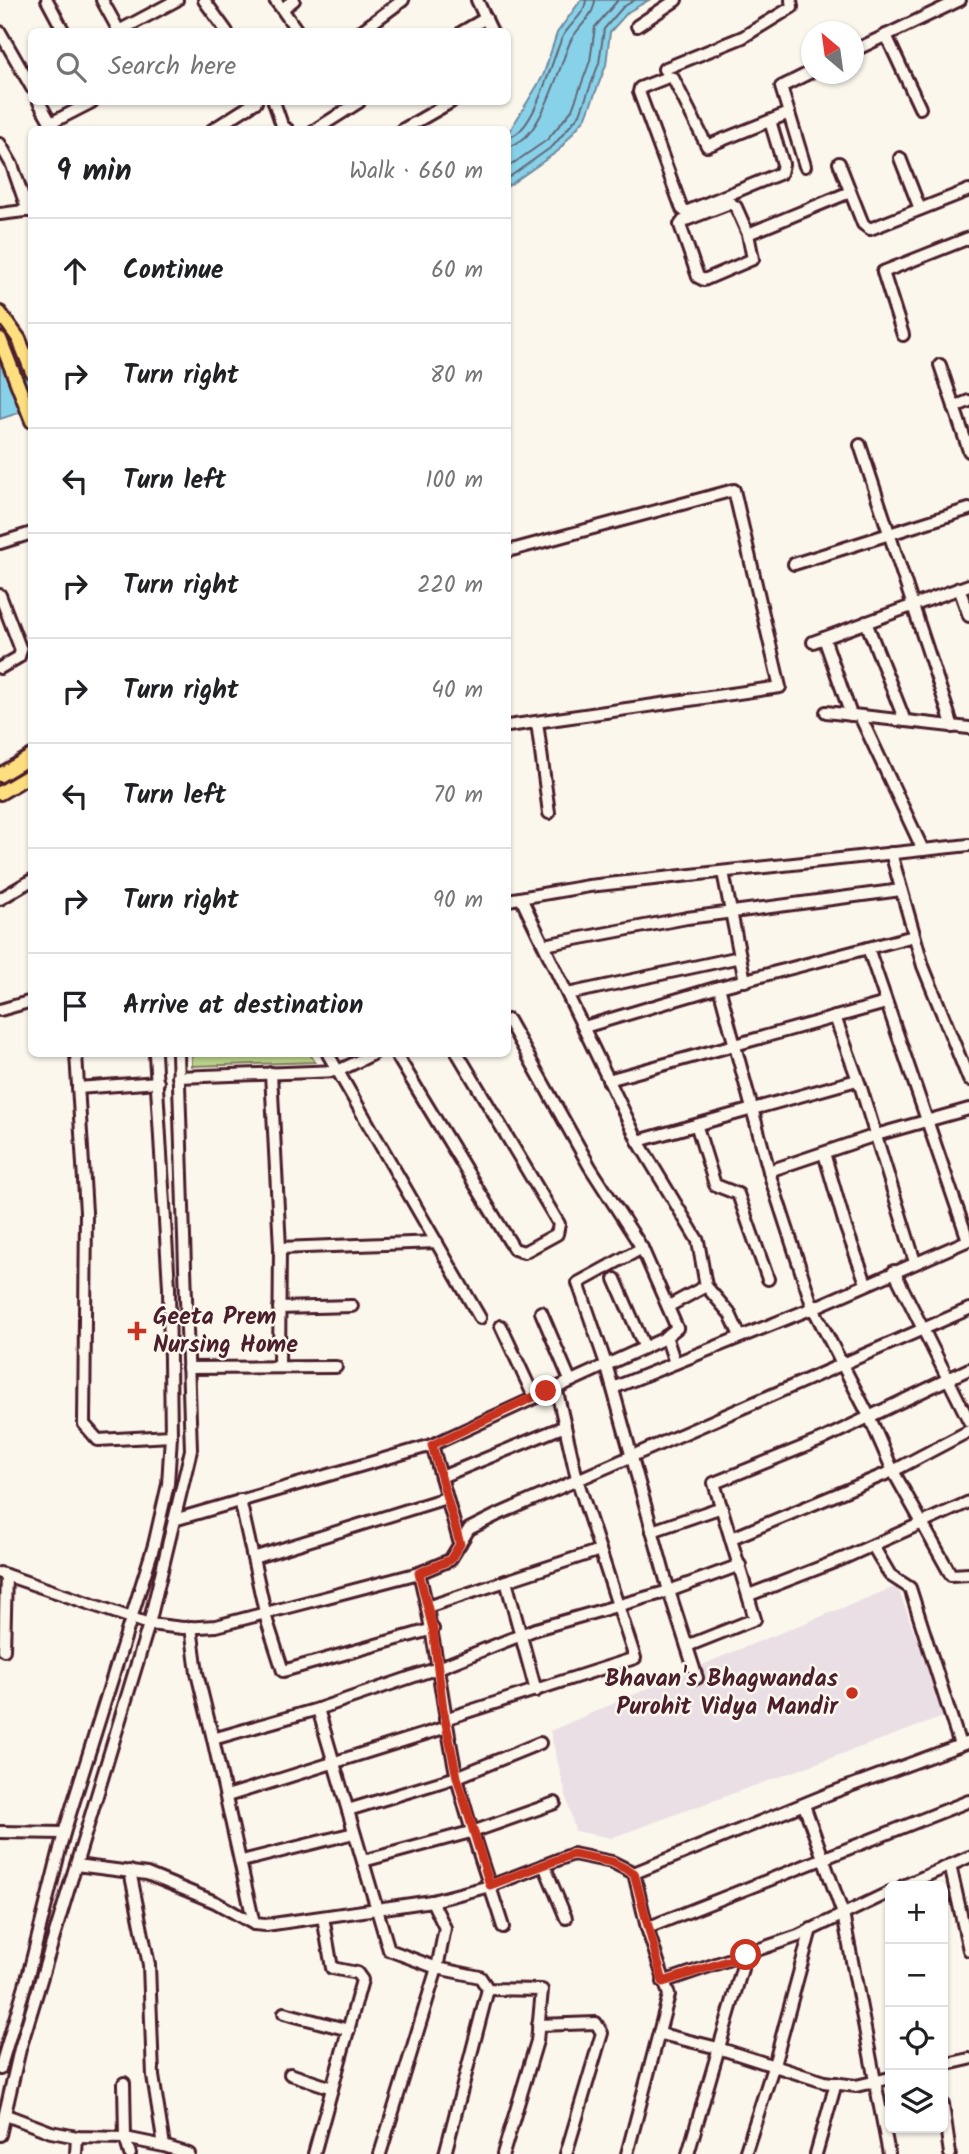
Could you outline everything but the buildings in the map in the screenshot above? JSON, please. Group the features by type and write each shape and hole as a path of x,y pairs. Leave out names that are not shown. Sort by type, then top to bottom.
{"main road":[{"path":"0,313 19,339 28,362"},
{"path":"3,342 28,410"},
{"path":"0,775 28,758"},
{"path":"0,793 28,776"}],"street":[{"path":"47,0 62,28"},
{"path":"102,0 116,28"},
{"path":"149,0 156,11"},
{"path":"124,28 177,0"},
{"path":"204,0 223,28"},
{"path":"294,0 279,4 296,28"},
{"path":"365,28 403,0"},
{"path":"477,0 490,28"},
{"path":"636,26 676,0"},
{"path":"664,69 743,37 792,7 791,0"},
{"path":"864,46 960,0"},
{"path":"469,28 486,18"},
{"path":"0,32 28,80"},
{"path":"886,36 919,108"},
{"path":"770,121 783,164 781,173 686,212 682,209 639,92 640,88 668,77 673,78 707,146 789,113"},
{"path":"801,77 781,87 805,166"},
{"path":"41,105 52,126"},
{"path":"55,126 87,105"},
{"path":"218,126 251,105"},
{"path":"275,105 283,126"},
{"path":"321,126 354,105"},
{"path":"409,126 446,105"},
{"path":"0,144 12,165 28,205"},
{"path":"900,158 920,209"},
{"path":"839,163 863,224 870,229 969,190"},
{"path":"748,234 850,192"},
{"path":"730,203 736,207 748,234 753,259 704,280 698,277 680,225 683,221 730,203"},
{"path":"0,214 28,210"},
{"path":"902,335 883,272 969,238"},
{"path":"940,365 969,451"},
{"path":"954,407 969,401"},
{"path":"860,445 953,727"},
{"path":"511,550 734,490 780,687 511,726"},
{"path":"794,564 969,509"},
{"path":"0,543 28,534"},
{"path":"923,850 819,640 964,586 969,616"},
{"path":"0,668 19,657 21,650 1,601"},
{"path":"866,622 905,721"},
{"path":"826,712 969,728"},
{"path":"537,722 549,813"},
{"path":"511,900 589,887 969,845"},
{"path":"891,853 923,966 969,1080"},
{"path":"723,872 745,981"},
{"path":"0,899 28,882"},
{"path":"544,945 731,911 901,890"},
{"path":"521,898 638,1141 698,1241 706,1286 730,1314 740,1336"},
{"path":"584,1027 719,987 914,936"},
{"path":"613,1388 969,1240 868,948"},
{"path":"568,994 740,957"},
{"path":"719,987 769,1171 813,1307 869,1416 893,1471 951,1575"},
{"path":"2,1007 28,1002"},
{"path":"608,1080 886,1003"},
{"path":"835,1017 876,1135 915,1262"},
{"path":"174,1520 432,1445 666,1336 677,1328 642,1248 590,1167 511,1025"},
{"path":"76,1057 86,1212 84,1424 98,1440 172,1436"},
{"path":"0,2069 3,2043 30,1972 64,1833 132,1618 167,1485 172,1436 169,1287 155,1057"},
{"path":"0,2135 20,2049 76,1865 83,1833 149,1624 192,1436 177,1057"},
{"path":"330,1057 480,1318"},
{"path":"178,1077 338,1071 367,1057"},
{"path":"398,1057 514,1249 524,1252 557,1234 559,1224 460,1057"},
{"path":"271,1073 280,1248 279,1367"},
{"path":"638,1141 857,1080"},
{"path":"78,1088 158,1082"},
{"path":"769,1171 876,1135 969,1109"},
{"path":"697,1126 715,1185 738,1194 768,1279"},
{"path":"824,1153 846,1228 866,1283"},
{"path":"280,1248 437,1241"},
{"path":"642,1248 578,1283 606,1364 669,1591 697,1678"},
{"path":"894,1271 921,1330 969,1421"},
{"path":"615,1279 644,1346"},
{"path":"669,1306 706,1286"},
{"path":"279,1308 352,1306"},
{"path":"4,1650 3,1574 149,1624 216,1626 266,1615 419,1573 450,1560 469,1528 969,1309"},
{"path":"541,1312 570,1380"},
{"path":"501,1326 534,1397"},
{"path":"666,1336 675,1363"},
{"path":"188,1368 336,1367"},
{"path":"687,1646 755,1619 714,1483 822,1439 969,1368"},
{"path":"227,1797 334,1764 635,1658 577,1479 556,1387"},
{"path":"441,1476 565,1426"},
{"path":"732,1538 893,1471 969,1431"},
{"path":"432,1445 460,1544"},
{"path":"253,1558 446,1498"},
{"path":"240,1500 266,1615 283,1671 433,1629"},
{"path":"749,1595 873,1546 969,1502"},
{"path":"652,1531 722,1507"},
{"path":"76,1865 147,1874 215,1902 254,1924 323,1917 432,1901 490,1885 573,1854 612,1862 634,1873 965,1744 910,1588 890,1575 873,1546"},
{"path":"428,1606 600,1550"},
{"path":"213,1739 318,1709 438,1668 519,1636 617,1604 669,1591 740,1564"},
{"path":"951,1575 969,1566"},
{"path":"419,1573 433,1629 446,1723 457,1777 503,1927"},
{"path":"951,1575 969,1574"},
{"path":"506,1581 536,1691"},
{"path":"191,1627 197,1673 242,1861 254,1924"},
{"path":"318,1709 390,1950 437,1968 480,1977 488,1989 445,2154"},
{"path":"348,1810 457,1777 540,1743"},
{"path":"647,1928 969,1801"},
{"path":"363,1861 474,1832 555,1803"},
{"path":"804,1805 843,1913 890,2154"},
{"path":"0,1832 64,1833"},
{"path":"242,1861 354,1833"},
{"path":"913,1881 969,1857"},
{"path":"544,1865 566,1918"},
{"path":"950,1865 969,1950"},
{"path":"130,1871 149,1965 153,2076 164,2146"},
{"path":"627,2154 669,1996 647,1928 634,1873"},
{"path":"663,1982 746,1955 811,1929 885,1894"},
{"path":"380,2154 437,1968 445,1928 432,1901"},
{"path":"314,2154 362,1980 357,1973 332,1968 323,1917"},
{"path":"746,2154 774,2066 811,1929"},
{"path":"688,2154 746,1955"},
{"path":"488,1989 542,1990 537,2041 503,2154"},
{"path":"284,2013 349,2030"},
{"path":"538,2025 596,2023 602,2033 566,2154"},
{"path":"661,2034 719,2048 836,2084 856,2086 885,2079"},
{"path":"3,2043 20,2049"},
{"path":"948,2064 969,2059"},
{"path":"290,2074 332,2088"},
{"path":"124,2083 125,2138 130,2154"},
{"path":"816,2154 836,2084"},
{"path":"6,2115 51,2132 77,2137 125,2138 189,2154"},
{"path":"947,2133 950,2154"},
{"path":"76,2154 77,2137"}],"shaded area":[{"path":"897,1586 946,1716 611,1838 575,1831 550,1731 723,1656"}],"green space":[{"path":"192,1057 312,1057 315,1062 192,1066"}],"water":[{"path":"581,0 649,0 628,12 610,32 606,65 586,117 558,151 511,184 511,129 543,76 557,33"},
{"path":"28,351 28,410 0,419 0,356"}],"place":[{"name":"Geeta Prem Nursing Home","path":"137,1331"},
{"name":"Bhavan's Bhagwandas Purohit Vidya Mandir","path":"852,1693"}],"route":[{"path":"546,1391 432,1445 460,1544 450,1560 419,1573 433,1629 443,1709 457,1777 490,1885 573,1854 612,1862 634,1873 663,1982 746,1955"}]}
